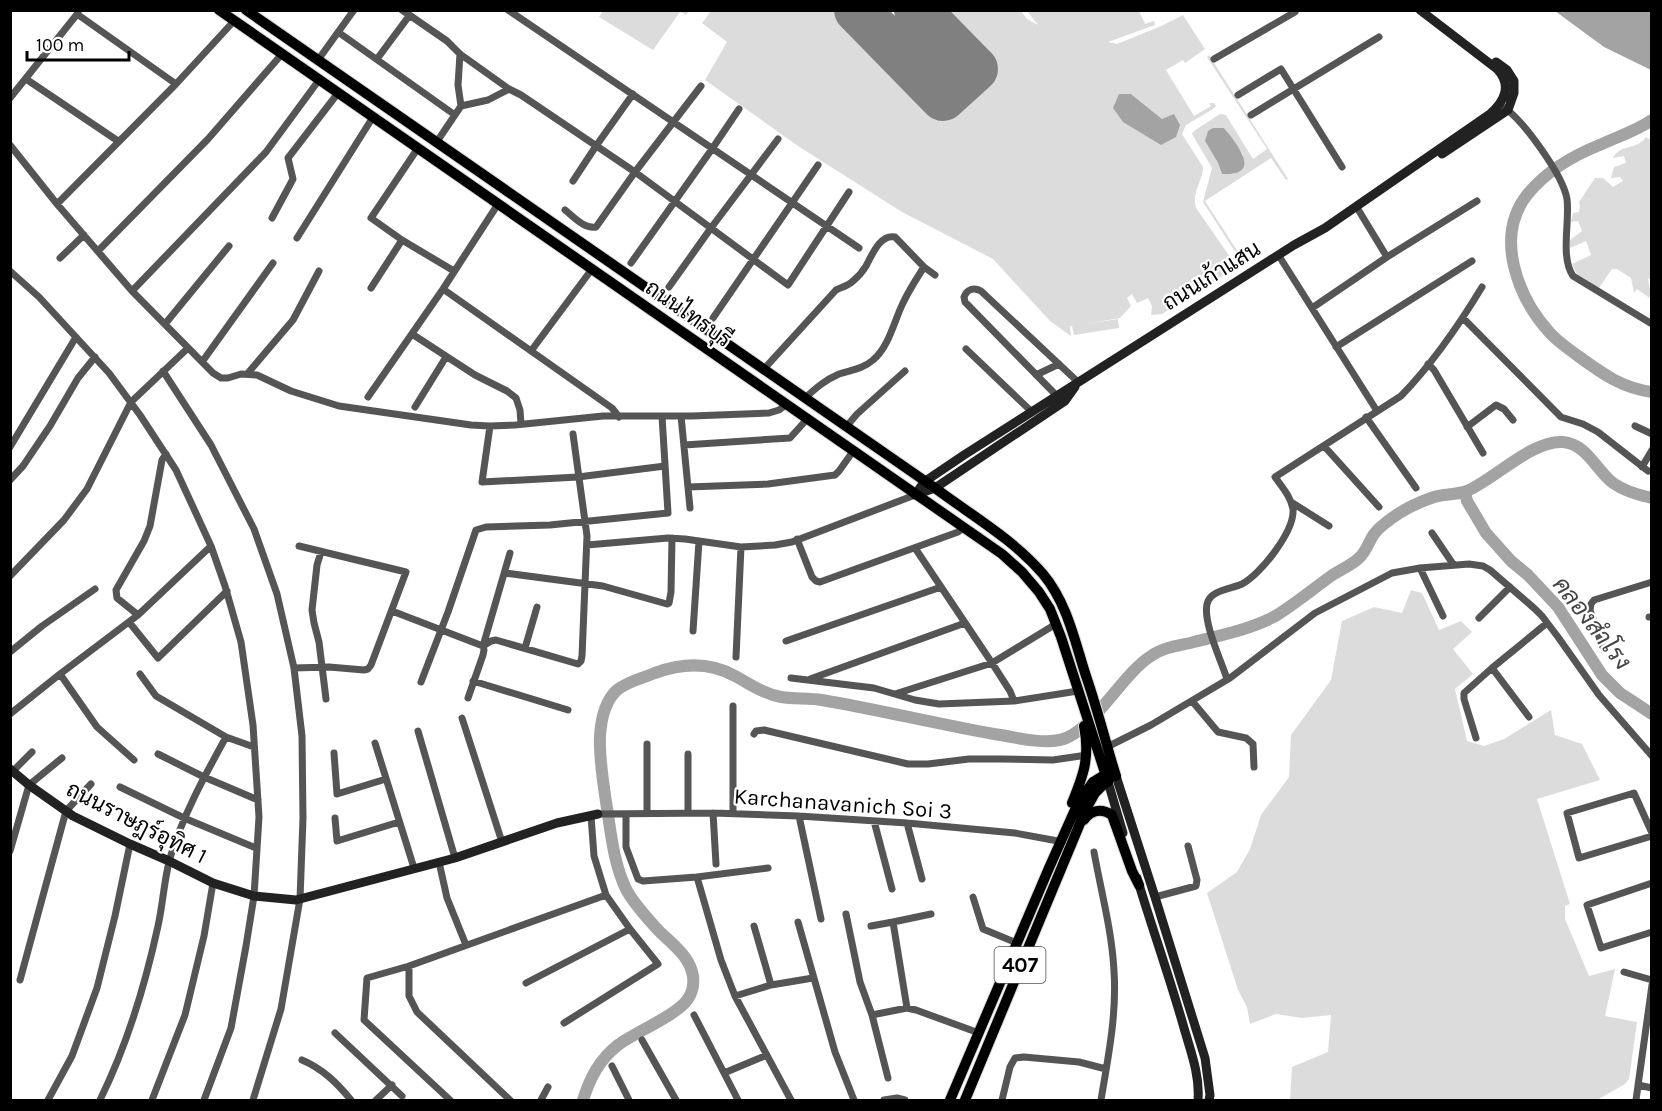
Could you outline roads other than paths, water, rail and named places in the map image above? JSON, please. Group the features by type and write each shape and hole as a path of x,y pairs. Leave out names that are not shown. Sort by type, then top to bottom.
{"main road":[{"name":"ถนนไทรบุรี","path":"219,10 1002,554 1022,572 1050,609 1078,692 1090,739"},
{"name":"ถนนไทรบุรี","path":"246,10 935,488 1030,561 1044,575 1067,615 1092,690 1111,760 1110,776"},
{"path":"1422,10 1507,70 1514,81 1514,93 1504,108"},
{"name":"ถนนเก้าแสน","path":"924,482 1078,382 1325,228 1360,203 1381,194 1504,108"},
{"path":"428,156 436,143"},
{"name":"ถนนเก้าแสน","path":"915,495 935,488 1065,400 1078,382"},
{"path":"915,495 924,482"},
{"path":"1048,868 1082,778 1090,739"},
{"path":"1090,739 1110,776 1155,897 1205,1058 1209,1101"},
{"name":"ถนนราษฎร์อุทิศ 1","path":"12,770 66,811 213,883 254,896 296,900 455,858 557,824 594,815"},
{"path":"1110,776 1139,885 1196,1067 1198,1101"},
{"name":"407","path":"965,1101 1091,800 1110,776"},
{"name":"407","path":"950,1101 1048,868 1078,803 1093,782 1110,776"},
{"path":"1078,831 1091,812 1104,810 1112,815 1139,885"}],"street":[{"path":"318,60 354,10"},
{"path":"402,10 509,89 635,172 788,285 849,192"},
{"path":"508,10 859,248"},
{"path":"10,98 13,88 26,79 79,12 176,84"},
{"path":"1214,59 1295,12"},
{"path":"377,59 409,16"},
{"path":"57,204 176,84 234,21"},
{"path":"338,32 455,115"},
{"path":"1251,115 1379,37"},
{"path":"98,251 208,139 282,54"},
{"path":"436,143 461,106 458,85 460,54"},
{"path":"1238,95 1281,69 1342,167"},
{"path":"26,79 118,141"},
{"path":"132,291 266,152 319,80"},
{"path":"565,210 586,226 596,227 701,86"},
{"path":"461,106 488,100 509,89"},
{"path":"272,218 293,179 288,158 338,93"},
{"path":"573,181 633,94"},
{"path":"1504,108 1544,152 1564,185 1567,200 1567,260 1573,276 1652,324"},
{"path":"631,263 739,109"},
{"path":"297,238 373,117"},
{"path":"669,287 778,139"},
{"path":"10,145 132,291 213,374 221,378 248,373 291,391 339,406 441,422 490,426 603,416 769,413 780,410 787,404"},
{"path":"417,148 371,218 402,240 454,271"},
{"path":"713,318 818,165"},
{"path":"1312,308 1387,257 1477,201"},
{"path":"1360,203 1387,257"},
{"path":"368,397 443,289 498,204"},
{"path":"60,258 84,235"},
{"path":"764,369 836,290 852,283 884,239 895,237 924,267 934,274"},
{"path":"371,288 402,240"},
{"path":"165,324 230,246"},
{"path":"1279,255 1377,411"},
{"path":"1336,346 1472,261"},
{"path":"202,362 273,262"},
{"path":"805,398 826,380 859,369 878,356 903,301 924,267"},
{"path":"531,351 592,269"},
{"path":"10,271 39,297 109,373 176,470 211,546 227,591 241,642 253,725 260,817 254,896 231,1028 204,1101"},
{"path":"248,373 293,320 319,271"},
{"path":"1227,679 1209,628 1208,600 1217,592 1244,583 1265,564 1284,537 1293,516 1291,502 1275,477 1401,396 1463,318 1482,286"},
{"path":"443,289 612,408 619,417"},
{"path":"1056,396 965,302 964,297 969,290 981,291 1078,382"},
{"path":"1463,318 1561,417 1598,432 1645,469 1652,450"},
{"path":"412,334 475,375 516,398 521,424"},
{"path":"10,447 76,338"},
{"path":"10,576 64,520 87,489 131,402 188,348"},
{"path":"966,349 1032,412"},
{"path":"10,480 23,466 78,378 95,357"},
{"path":"415,407 446,357"},
{"path":"1036,375 1059,364"},
{"path":"1428,364 1434,370 1483,453"},
{"path":"163,371 211,445 254,529 277,594 294,668 302,736 303,818 300,899 281,1009 253,1101"},
{"path":"846,427 857,414 905,371"},
{"path":"1467,427 1496,405 1504,409 1513,420"},
{"path":"421,682 476,530 486,527 550,525 668,513 662,416"},
{"path":"681,416 690,508"},
{"path":"1366,417 1416,488"},
{"path":"684,445 790,438 808,418"},
{"path":"490,426 482,482 578,477 665,466"},
{"path":"1635,426 1652,434"},
{"path":"392,611 483,646 496,640 578,664 581,661 587,545 586,522 573,434"},
{"path":"1324,446 1379,507"},
{"path":"688,487 768,484 835,475 854,450"},
{"path":"138,615 117,598 116,590 150,526 162,460 166,454"},
{"path":"587,545 672,538 741,547 775,545 915,495"},
{"path":"1291,502 1329,526"},
{"path":"797,539 812,577 820,582 957,532 964,527"},
{"path":"1432,533 1453,564"},
{"path":"505,573 586,582 669,603 672,538"},
{"path":"693,630 699,541"},
{"path":"10,714 138,615 211,546"},
{"path":"294,668 368,669 406,572 299,546"},
{"path":"736,657 741,547"},
{"path":"915,548 1014,700"},
{"path":"321,552 317,565 312,610 319,642 326,699"},
{"path":"468,698 483,655 483,646 510,553"},
{"path":"1106,743 1151,725 1192,701 1227,679 1315,613 1392,573 1453,564 1469,564 1483,566 1490,570 1535,609 1599,695 1652,756"},
{"path":"1420,568 1443,616"},
{"path":"1606,648 1601,643 1590,610 1591,604 1594,600 1652,582"},
{"path":"786,641 941,586"},
{"path":"1479,618 1510,587"},
{"path":"10,652 95,589"},
{"path":"129,622 158,658 227,591"},
{"path":"525,648 537,607"},
{"path":"808,680 965,623"},
{"path":"1476,738 1464,693 1547,623"},
{"path":"895,694 992,663 1056,624"},
{"path":"1492,668 1529,717"},
{"path":"60,674 97,727 134,760"},
{"path":"140,674 156,696 226,737 254,747"},
{"path":"791,678 874,688 915,700 939,704 1014,700 1078,692"},
{"path":"473,681 568,710"},
{"path":"1192,701 1218,732 1246,738 1253,744 1254,767"},
{"path":"733,706 733,813"},
{"path":"462,718 502,842"},
{"path":"754,734 756,731 764,730 908,764 969,759 1053,760 1088,754"},
{"path":"418,731 455,858"},
{"path":"100,1101 140,1001 158,926 170,861 184,818 226,737"},
{"path":"375,743 414,868"},
{"path":"647,744 647,813"},
{"path":"12,770 32,752"},
{"path":"334,753 337,795 386,779"},
{"path":"158,754 258,800"},
{"path":"688,754 688,813"},
{"path":"10,851 13,831 29,785 62,758"},
{"path":"20,980 66,811 91,784"},
{"path":"120,786 184,818 256,848"},
{"path":"1634,793 1652,835 1579,858 1567,813 1634,793"},
{"path":"713,813 716,864"},
{"name":"Karchanavanich Soi 3","path":"594,815 733,813 799,816 1015,833 1058,841"},
{"path":"626,814 627,847 638,879 643,882 768,868"},
{"path":"564,1023 658,964 606,896 594,856 594,815"},
{"path":"799,816 821,919"},
{"path":"335,818 337,840 399,822"},
{"path":"874,821 892,889"},
{"path":"907,823 922,879"},
{"path":"48,1101 72,1056 97,988 130,844"},
{"path":"1155,897 1196,886 1197,880 1188,846"},
{"path":"1094,852 1112,948 1114,973 1112,1038 1101,1101"},
{"path":"439,862 447,898 466,945"},
{"path":"697,877 721,960 735,996 792,1101"},
{"path":"152,1101 185,1014 204,936 213,883"},
{"path":"1652,883 1587,905 1601,948 1652,932"},
{"path":"450,1101 364,1020 367,978 409,966 606,896"},
{"path":"973,897 983,929 1017,943"},
{"path":"846,914 860,982 872,1015 888,1078"},
{"path":"871,926 931,914"},
{"path":"798,922 835,1052 854,1101"},
{"path":"893,922 907,1008"},
{"path":"754,926 771,985"},
{"path":"526,983 630,929"},
{"path":"409,966 409,996 417,1012 510,1101"},
{"path":"1624,972 1652,980"},
{"path":"735,996 771,985 813,978"},
{"path":"1636,1101 1648,1040 1652,985"},
{"path":"872,1015 907,1008 979,1033"},
{"path":"694,1015 738,1101"},
{"path":"335,1033 402,1096"},
{"path":"642,1040 676,1101"},
{"path":"724,1073 767,1054"},
{"path":"1002,1101 1010,1067 1015,1058 1079,1062 1106,1069"},
{"path":"302,1060 318,1067 351,1101"},
{"path":"612,1066 629,1101"},
{"path":"376,1101 392,1085"},
{"path":"1638,1085 1652,1088"},
{"path":"542,1101 548,1087"},
{"path":"884,1101 892,1098 905,1101"}],"waterway":[{"path":"1652,120 1571,159 1543,178 1527,195 1517,212 1512,229 1511,248 1514,267 1528,303 1553,336 1612,379 1652,392"},
{"path":"583,1100 600,1063 625,1040 674,1012 689,997 693,985 693,976 688,962 645,916 627,891 611,836 600,736 607,705 613,694 626,684 675,667 706,666 725,671 775,696 822,700 1027,740 1060,740 1083,727 1129,676 1155,653 1246,628 1277,615 1356,561 1363,554 1378,529 1394,516 1434,497 1467,491 1539,447 1563,442 1579,447 1613,483 1631,492 1652,498"},
{"name":"คลองสำโรง","path":"1465,492 1467,501 1486,533 1558,607 1602,675 1620,693 1652,714"}]}
